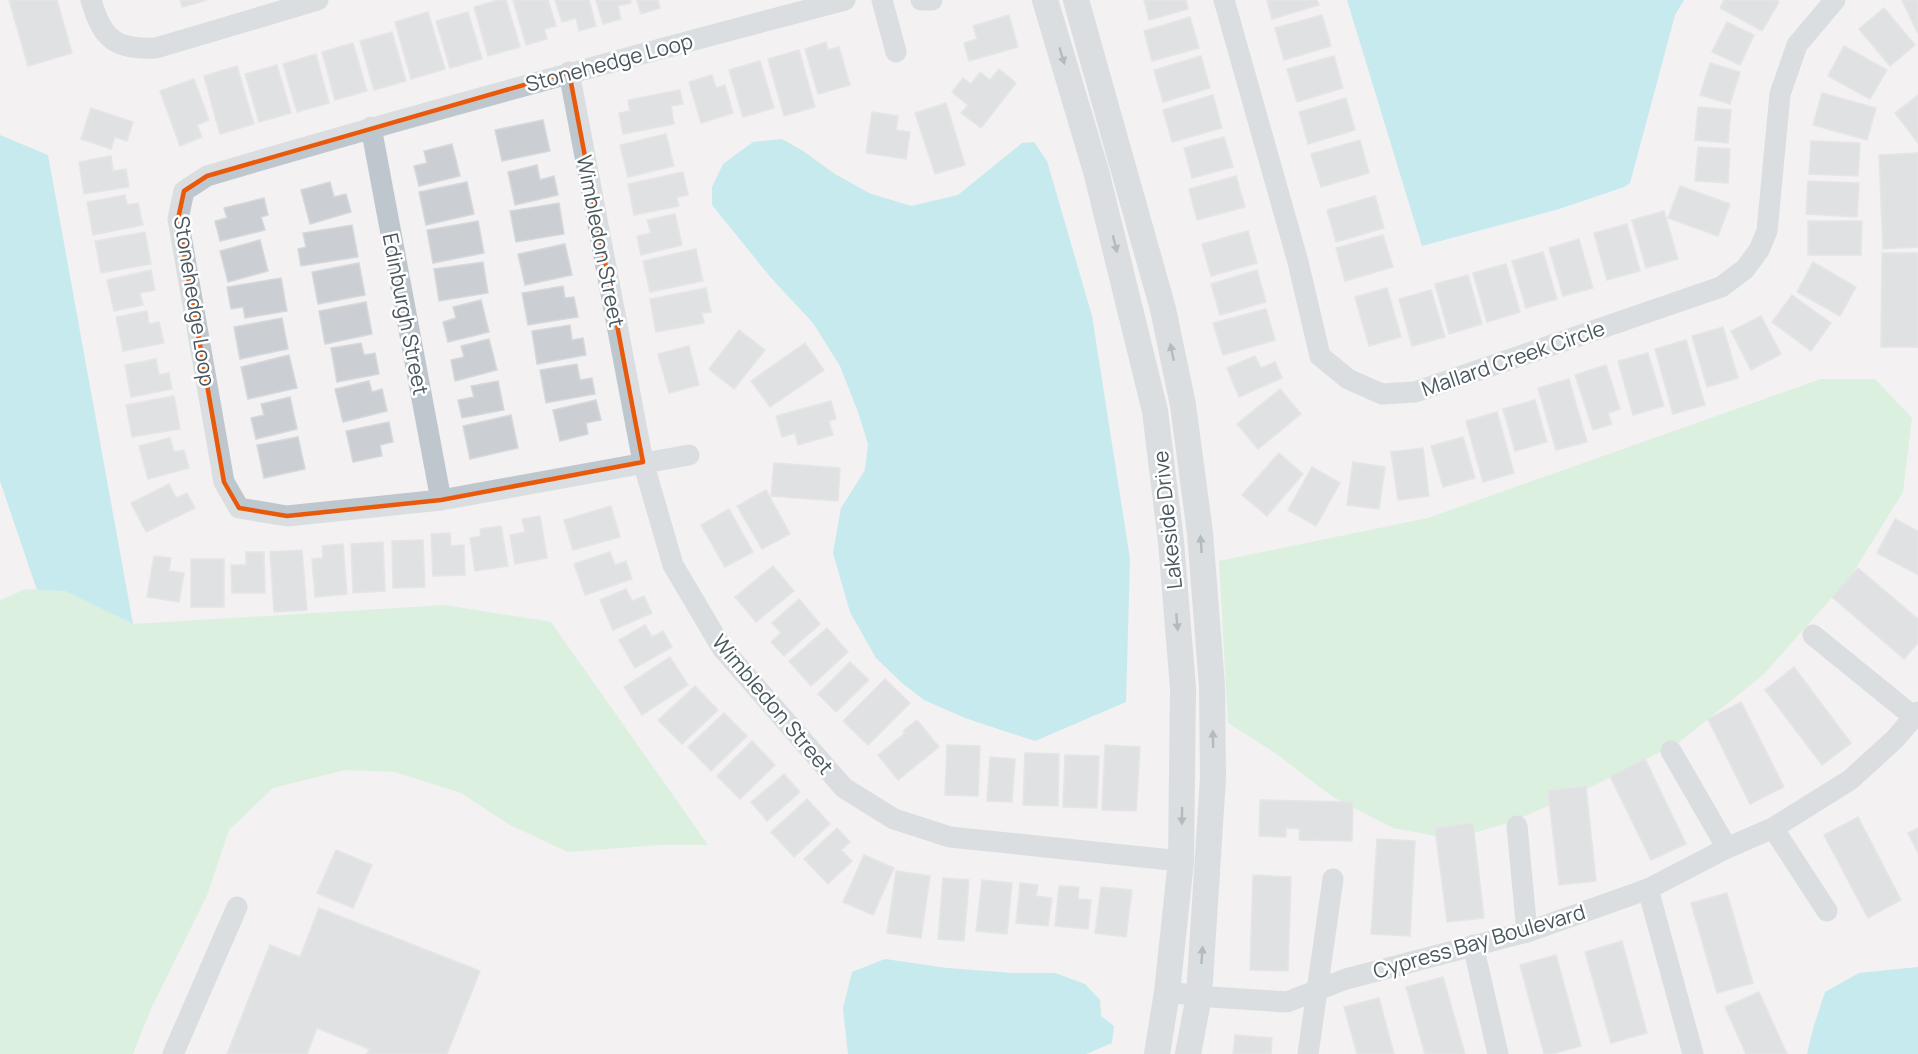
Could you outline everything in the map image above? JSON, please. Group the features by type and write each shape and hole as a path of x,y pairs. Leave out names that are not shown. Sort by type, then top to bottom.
{"street":[{"path":"91,0 100,26 107,34 115,42 127,48 140,49 156,48 318,0"},
{"name":"Stonehedge Loop","path":"689,454 441,500 287,516 239,508 224,482 178,219 184,191 207,176 372,127 569,72 845,0"},
{"path":"882,0 896,51"},
{"path":"921,0 932,0"},
{"name":"Lakeside Drive","path":"1045,0 1096,171 1155,411 1171,542 1183,688 1181,861 1167,992 1157,1054"},
{"name":"Lakeside Drive","path":"1077,0 1163,309 1183,405 1200,533 1212,686 1213,778 1199,996 1188,1054"},
{"name":"Mallard Creek Circle","path":"1224,0 1298,262 1320,357 1348,379 1382,394 1415,392 1721,287 1745,269 1759,250 1767,231 1780,94 1797,45 1835,0"},
{"name":"Wimbledon Street","path":"569,72 643,462 673,565 722,648 844,788 894,819 950,837 1181,861"},
{"name":"Edinburgh Street","path":"372,127 441,500"},
{"path":"1813,635 1916,715"},
{"name":"Cypress Bay Boulevard","path":"1167,992 1287,1002 1346,979 1527,932 1648,889 1727,848 1773,828 1850,780 1895,739 1916,715"},
{"path":"1671,751 1727,848"},
{"path":"1517,826 1527,932"},
{"path":"1773,828 1827,911"},
{"path":"1308,1054 1333,879"},
{"path":"1648,889 1693,1054"},
{"path":"173,1054 237,907"},
{"path":"1473,945 1498,1054"}],"highlighted area":[{"path":"569,72 643,462 441,500 287,516 239,508 224,482 178,219 184,191 207,176"}],"green space":[{"path":"1821,379 1875,379 1912,418 1903,492 1851,576 1763,675 1678,743 1585,790 1511,822 1452,839 1393,828 1333,797 1275,753 1228,723 1219,561 1428,518"},
{"path":"26,589 65,591 133,624 445,605 551,622 708,845 659,845 568,852 510,825 461,793 395,772 345,770 273,788 229,830 208,893 151,1009 133,1054 0,1054 0,600"}],"water":[{"path":"1347,0 1684,0 1675,15 1630,183 1559,209 1422,246"},
{"path":"0,135 48,155 133,624 65,591 37,590 0,481"},
{"path":"782,139 869,193 911,206 958,195 1022,143 1034,142 1047,161 1092,316 1130,559 1126,702 1035,741 965,718 924,700 876,658 850,612 833,553 841,508 865,470 868,444 858,412 840,366 813,323 772,279 712,205 712,187 723,164 753,142"},
{"path":"885,959 947,968 1012,973 1055,973 1085,984 1100,1000 1101,1016 1114,1026 1112,1043 1086,1054 848,1054 843,1008 852,972"},
{"path":"1918,967 1918,1054 1807,1054 1825,992 1859,973"}],"building":[{"path":"9,0 57,0 72,53 28,66"},
{"path":"180,0 207,0 182,7"},
{"path":"506,0 520,47 488,56 474,7"},
{"path":"513,0 548,0 556,26 544,29 547,39 526,45"},
{"path":"555,0 589,0 596,26 579,31 576,18 562,22"},
{"path":"596,0 630,0 631,3 618,6 621,19 603,24"},
{"path":"637,0 658,0 660,8 641,14"},
{"path":"1144,0 1186,0 1188,9 1149,20"},
{"path":"1267,0 1317,0 1319,5 1272,19"},
{"path":"1724,0 1775,0 1779,2 1762,31 1720,8"},
{"path":"1902,0 1918,0 1918,34"},
{"path":"1884,8 1915,45 1890,66 1859,29"},
{"path":"428,12 445,69 411,79 395,22"},
{"path":"468,12 482,59 450,68 436,21"},
{"path":"1009,15 1018,47 969,61 964,43 977,39 973,26"},
{"path":"1322,15 1331,46 1284,60 1275,28"},
{"path":"1190,17 1199,48 1152,61 1144,31"},
{"path":"1727,22 1754,35 1740,65 1712,52"},
{"path":"392,32 406,81 374,90 360,41"},
{"path":"826,42 828,50 839,47 850,85 818,94 805,49"},
{"path":"353,43 367,91 335,100 322,52"},
{"path":"1844,46 1887,70 1870,99 1828,76"},
{"path":"799,50 815,107 784,116 768,59"},
{"path":"316,54 329,103 297,112 283,64"},
{"path":"1201,56 1210,88 1163,102 1154,70"},
{"path":"1334,56 1343,88 1297,102 1287,69"},
{"path":"760,61 774,108 743,117 729,70"},
{"path":"1710,63 1740,72 1730,104 1700,95"},
{"path":"277,65 291,113 259,122 245,74"},
{"path":"237,66 254,124 220,134 204,76"},
{"path":"999,69 1016,83 981,128 961,113 968,105 952,92 963,78 971,84 980,72 990,80"},
{"path":"712,75 716,88 725,85 733,113 701,123 689,82"},
{"path":"194,79 209,120 197,125 202,137 180,146 160,91"},
{"path":"680,90 683,104 671,106 674,124 623,134 619,113 630,111 628,100"},
{"path":"1822,93 1876,108 1867,140 1813,125"},
{"path":"1213,95 1222,128 1172,142 1163,110"},
{"path":"1918,95 1918,143 1895,113"},
{"path":"1346,98 1355,130 1308,144 1299,112"},
{"path":"946,103 965,165 935,174 915,113"},
{"path":"1698,107 1731,110 1728,143 1695,140"},
{"path":"91,108 133,122 127,141 115,137 111,149 81,139"},
{"path":"872,112 898,116 896,130 910,132 906,159 866,153"},
{"path":"543,120 550,151 502,161 495,130"},
{"path":"666,134 674,166 628,177 620,145"},
{"path":"1224,137 1233,167 1192,178 1184,148"},
{"path":"1360,140 1369,173 1321,187 1311,154"},
{"path":"1811,141 1860,143 1858,176 1809,174"},
{"path":"452,144 460,176 419,186 414,166 427,163 424,151"},
{"path":"1698,147 1730,149 1728,183 1695,181"},
{"path":"1918,153 1918,247 1883,249 1879,155"},
{"path":"111,156 113,171 126,169 129,187 84,194 79,162"},
{"path":"537,165 540,180 554,176 558,195 515,205 508,172"},
{"path":"683,172 688,195 677,197 679,206 634,215 628,184"},
{"path":"1236,176 1245,207 1197,220 1189,189"},
{"path":"1808,181 1859,183 1857,217 1806,214"},
{"path":"330,182 334,197 346,194 351,212 310,224 301,190"},
{"path":"467,182 474,214 426,225 419,192"},
{"path":"1680,186 1730,204 1718,236 1668,218"},
{"path":"125,195 127,205 138,203 143,225 93,235 87,202"},
{"path":"1375,196 1384,228 1336,242 1327,210"},
{"path":"264,198 268,215 261,217 265,230 220,241 215,221 227,218 224,208"},
{"path":"559,203 564,234 516,242 510,211"},
{"path":"1664,211 1678,259 1646,268 1632,220"},
{"path":"675,214 682,245 641,255 637,236 651,233 647,220"},
{"path":"478,221 484,253 433,263 427,230"},
{"path":"1808,221 1862,221 1861,255 1808,255"},
{"path":"1627,224 1640,271 1607,280 1594,233"},
{"path":"352,225 358,257 301,266 298,249 306,247 303,233"},
{"path":"1248,231 1257,263 1211,276 1202,244"},
{"path":"145,232 151,264 101,273 95,241"},
{"path":"1383,235 1393,267 1345,281 1336,248"},
{"path":"1579,239 1593,288 1563,296 1549,248"},
{"path":"260,240 268,271 228,282 220,251"},
{"path":"565,244 572,275 525,285 518,254"},
{"path":"696,249 703,281 650,292 643,261"},
{"path":"1543,252 1557,299 1526,308 1512,261"},
{"path":"1882,253 1918,253 1918,347 1881,347"},
{"path":"483,262 488,293 439,301 434,269"},
{"path":"1813,262 1856,287 1840,316 1797,292"},
{"path":"359,263 365,295 318,304 312,272"},
{"path":"1506,264 1520,312 1487,322 1473,273"},
{"path":"151,270 155,290 140,293 143,305 114,311 107,280"},
{"path":"1257,270 1266,302 1220,315 1211,284"},
{"path":"1468,275 1482,324 1449,334 1435,284"},
{"path":"281,278 287,311 245,318 243,307 231,309 227,287"},
{"path":"563,286 565,298 574,297 578,317 528,325 522,293"},
{"path":"706,288 711,312 702,313 704,323 656,332 650,299"},
{"path":"1387,288 1401,337 1369,346 1355,297"},
{"path":"1431,290 1445,337 1412,346 1399,299"},
{"path":"1792,295 1831,323 1811,351 1772,322"},
{"path":"481,300 489,332 448,342 443,322 456,318 453,307"},
{"path":"366,302 372,334 325,344 319,311"},
{"path":"1266,309 1275,340 1223,355 1213,323"},
{"path":"147,311 149,324 159,322 164,343 123,351 116,317"},
{"path":"1761,316 1781,354 1751,370 1731,331"},
{"path":"282,318 288,349 240,359 234,327"},
{"path":"570,325 572,340 583,338 586,355 537,364 532,331"},
{"path":"1723,327 1738,378 1707,387 1692,336"},
{"path":"739,330 765,350 734,389 709,369"},
{"path":"489,339 497,370 455,381 451,360 464,357 461,346"},
{"path":"1686,340 1705,405 1673,414 1655,349"},
{"path":"361,343 364,355 375,353 379,374 337,382 331,348"},
{"path":"805,343 824,370 770,407 751,381"},
{"path":"689,346 699,385 669,393 658,354"},
{"path":"1648,353 1664,406 1633,415 1618,361"},
{"path":"289,355 297,388 248,399 241,367"},
{"path":"1255,356 1261,368 1275,362 1282,378 1239,397 1227,368"},
{"path":"156,359 159,375 169,373 172,389 131,397 125,365"},
{"path":"577,364 580,380 592,378 595,394 546,403 540,370"},
{"path":"1606,365 1620,409 1608,413 1612,424 1593,430 1575,375"},
{"path":"1569,379 1587,442 1556,450 1538,388"},
{"path":"369,381 372,392 382,389 387,411 343,422 335,389"},
{"path":"498,381 504,410 462,418 458,400 474,397 471,386"},
{"path":"1280,389 1301,414 1258,449 1237,424"},
{"path":"174,396 180,429 132,437 126,405"},
{"path":"290,397 297,429 256,439 251,418 264,415 261,404"},
{"path":"596,400 601,420 586,423 588,434 560,441 553,410"},
{"path":"1535,400 1547,442 1515,451 1503,409"},
{"path":"831,401 836,419 829,421 833,435 798,445 795,433 782,437 776,416"},
{"path":"1497,412 1514,473 1483,482 1466,421"},
{"path":"511,415 518,448 470,459 463,426"},
{"path":"389,422 393,442 380,445 382,456 353,462 346,431"},
{"path":"298,437 305,469 264,478 257,445"},
{"path":"1463,437 1475,478 1443,487 1431,446"},
{"path":"170,438 174,452 184,450 189,468 148,479 139,446"},
{"path":"1423,448 1429,496 1398,500 1391,452"},
{"path":"1279,453 1303,474 1267,516 1242,495"},
{"path":"1353,462 1385,467 1379,509 1347,505"},
{"path":"774,463 840,468 838,501 771,496"},
{"path":"1312,467 1340,483 1316,526 1288,510"},
{"path":"169,484 176,498 187,493 195,508 146,532 131,503"},
{"path":"766,490 790,534 762,549 737,506"},
{"path":"611,506 620,537 573,550 564,520"},
{"path":"729,509 753,552 725,567 701,525"},
{"path":"540,516 547,558 515,564 510,535 525,532 522,519"},
{"path":"1895,519 1918,531 1918,575 1877,553"},
{"path":"501,526 508,566 475,571 470,538 481,536 480,529"},
{"path":"450,533 451,546 464,545 465,575 433,576 431,534"},
{"path":"423,540 425,587 393,588 392,541"},
{"path":"383,542 385,591 353,593 351,544"},
{"path":"343,544 347,594 315,597 312,559 323,558 322,546"},
{"path":"302,550 307,610 274,612 270,552"},
{"path":"246,552 264,552 265,593 232,593 231,565 246,565"},
{"path":"610,552 615,565 626,561 632,579 585,595 574,564"},
{"path":"154,556 171,558 169,571 184,573 179,602 147,597"},
{"path":"191,559 224,559 224,607 191,607"},
{"path":"773,566 794,591 756,622 735,597"},
{"path":"1858,568 1918,619 1918,643 1904,659 1832,597"},
{"path":"626,589 632,601 644,596 652,613 613,630 600,600"},
{"path":"799,599 820,624 784,656 771,642 781,633 772,623"},
{"path":"645,625 652,637 663,631 672,647 635,668 619,640"},
{"path":"827,628 848,652 811,686 789,661"},
{"path":"670,657 688,685 642,715 624,687"},
{"path":"850,662 869,680 836,712 818,694"},
{"path":"1794,667 1851,743 1822,765 1765,690"},
{"path":"885,679 910,703 868,745 843,721"},
{"path":"695,686 718,710 682,744 658,720"},
{"path":"1741,702 1784,787 1750,804 1708,719"},
{"path":"724,713 747,736 711,771 688,747"},
{"path":"917,720 939,747 898,780 878,755"},
{"path":"752,741 775,765 740,799 717,776"},
{"path":"947,745 980,746 978,796 945,795"},
{"path":"1105,745 1140,747 1136,811 1102,810"},
{"path":"1025,753 1059,754 1058,806 1023,805"},
{"path":"1065,755 1099,756 1097,808 1063,807"},
{"path":"990,757 1015,759 1012,802 987,801"},
{"path":"1645,759 1686,844 1651,860 1610,776"},
{"path":"784,774 800,792 767,821 751,802"},
{"path":"1586,786 1596,881 1559,885 1548,791"},
{"path":"807,799 830,824 794,857 771,832"},
{"path":"1260,800 1353,802 1352,841 1299,840 1300,829 1286,828 1286,837 1259,836"},
{"path":"1858,817 1901,900 1868,918 1824,835"},
{"path":"1473,823 1484,918 1447,922 1435,828"},
{"path":"837,828 850,842 841,850 852,861 828,884 804,859"},
{"path":"1918,828 1918,853 1908,833"},
{"path":"1377,839 1415,841 1410,936 1371,934"},
{"path":"336,850 372,865 353,908 317,893"},
{"path":"864,855 894,868 873,915 843,902"},
{"path":"896,871 930,876 921,938 887,933"},
{"path":"1253,875 1291,877 1288,971 1250,970"},
{"path":"943,878 969,880 964,941 938,939"},
{"path":"982,880 1012,883 1007,934 976,931"},
{"path":"1020,883 1038,885 1036,896 1052,898 1048,926 1016,923"},
{"path":"1059,886 1079,887 1078,899 1091,900 1088,929 1055,926"},
{"path":"1101,887 1132,890 1126,937 1095,933"},
{"path":"1727,893 1753,983 1717,993 1691,903"},
{"path":"319,908 480,971 447,1054 367,1054 369,1049 317,1028 307,1054 227,1054 270,945 300,957"},
{"path":"1622,941 1647,1033 1611,1043 1585,952"},
{"path":"1556,955 1581,1046 1544,1054 1520,965"},
{"path":"1443,977 1465,1054 1425,1054 1406,987"},
{"path":"1759,992 1787,1054 1746,1054 1725,1007"},
{"path":"1379,998 1394,1054 1357,1054 1344,1007"},
{"path":"1235,1035 1272,1038 1271,1054 1233,1054"}]}
